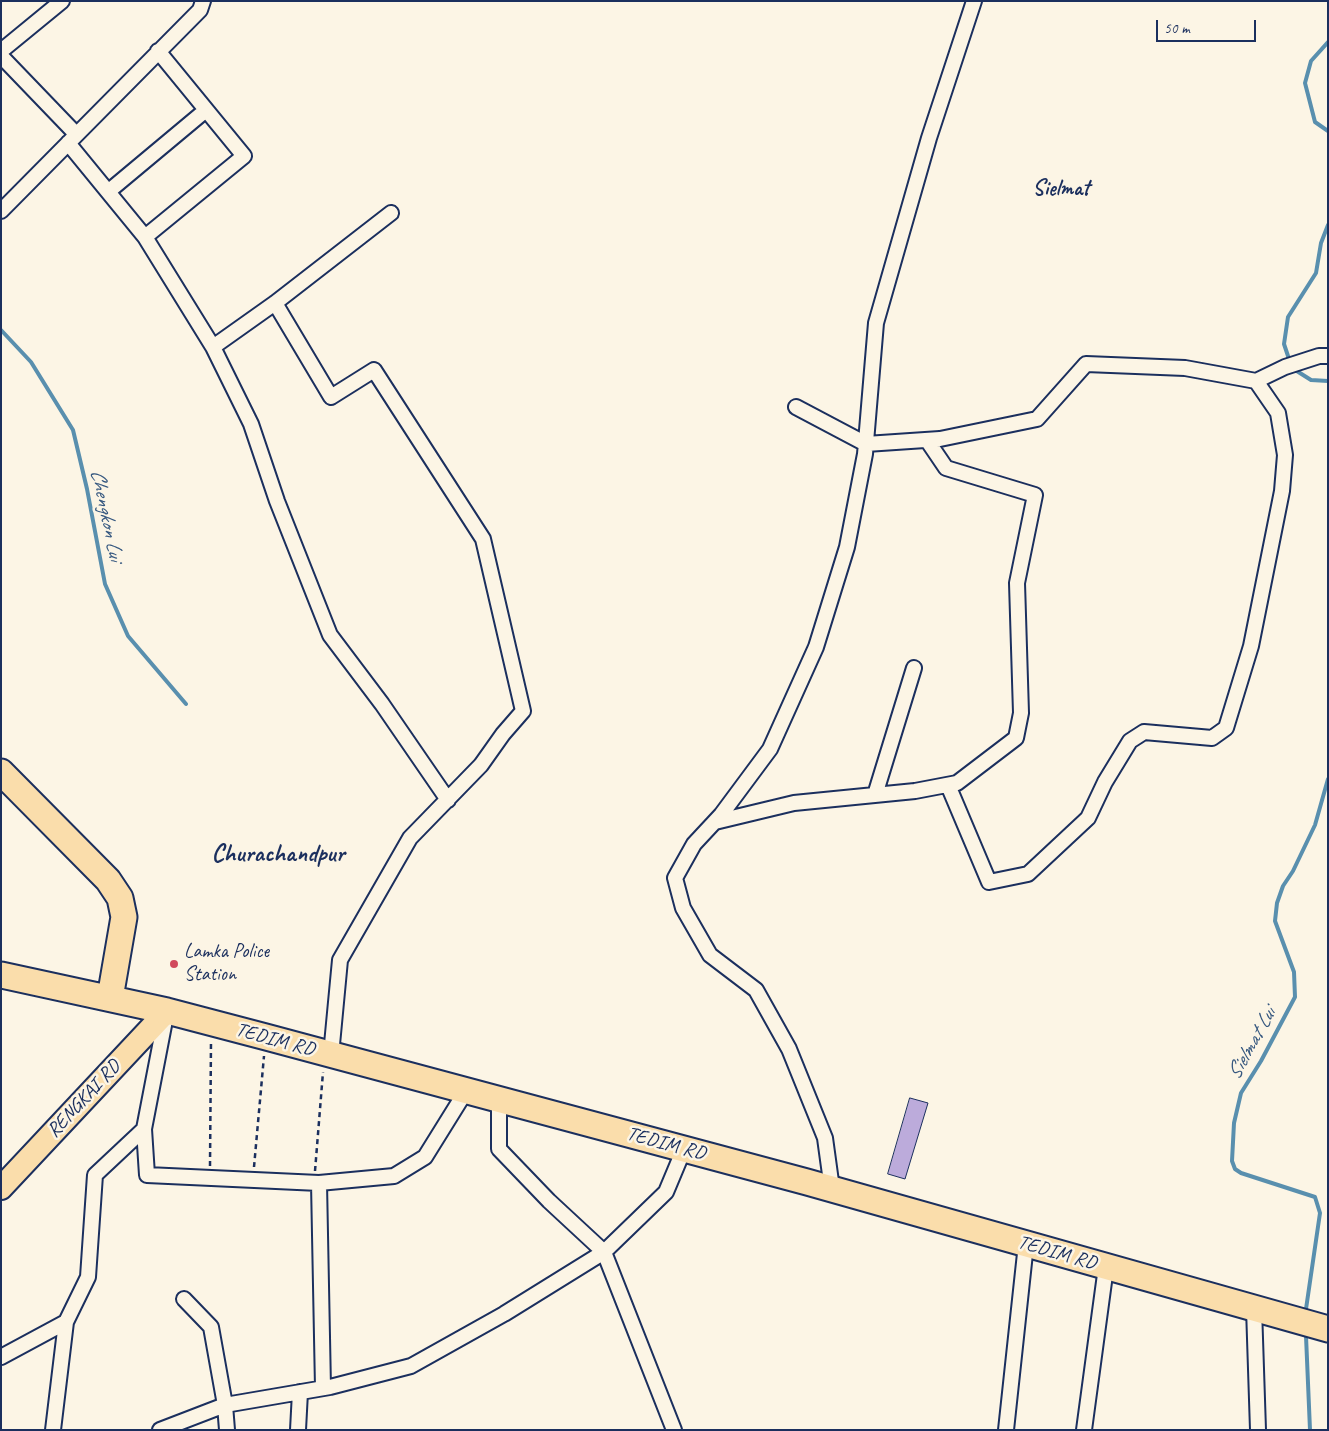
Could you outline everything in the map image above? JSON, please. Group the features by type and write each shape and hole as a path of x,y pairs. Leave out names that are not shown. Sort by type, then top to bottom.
{"highway":[{"path":"4,779 108,880 120,898 124,917 110,998"},
{"name":"TEDIM RD","path":"1,975 167,1011 466,1090 832,1189 1328,1329"}],"main road":[{"name":"RENGKAI RD","path":"1,1188 167,1011"}],"street":[{"path":"1,52 62,1"},
{"path":"1,211 200,10 203,1"},
{"path":"832,1189 826,1138 789,1049 756,990 710,955 683,908 676,878 694,844 715,822 770,749 816,646 847,547 866,444 876,323 929,138 974,1"},
{"path":"145,237 244,156 158,51"},
{"path":"1,56 72,138 109,191 145,237 213,347 251,424 277,501 330,636 382,704 448,800"},
{"path":"109,191 206,110"},
{"path":"213,347 275,303 392,212"},
{"path":"275,303 331,397 374,370 483,539 523,711 503,734 482,765 410,838 340,960 328,1054"},
{"path":"796,407 866,444 927,440 1037,419 1086,364 1185,368 1256,381 1319,356 1328,356"},
{"path":"948,785 989,882 1028,874 1088,818 1105,782 1130,741 1144,732 1212,738 1226,728 1251,646 1282,491 1286,455 1278,414 1256,381"},
{"path":"715,822 794,803 875,795 957,783 1016,738 1021,713 1016,583 1034,495 946,468 927,440"},
{"path":"875,795 914,668"},
{"path":"167,1011 144,1129 147,1174 316,1183 394,1176 425,1157 466,1090"},
{"path":"499,1099 499,1149 549,1201 604,1252 674,1430"},
{"path":"53,1430 66,1322 88,1277 95,1175 144,1129"},
{"path":"160,1430 226,1405 323,1388 410,1366 504,1314 604,1252 666,1192 684,1149"},
{"path":"316,1183 323,1388"},
{"path":"1006,1430 1026,1244"},
{"path":"1084,1430 1106,1267"},
{"path":"184,1299 211,1327 226,1405 227,1430"},
{"path":"1254,1308 1258,1430"},
{"path":"1,1358 66,1322"},
{"path":"298,1430 300,1392"}],"path":[{"path":"210,1178 211,1022"},
{"path":"253,1180 266,1037"},
{"path":"316,1183 328,1054"}],"building":[{"path":"910,1098 928,1103 905,1179 888,1174"}],"waterway":[{"name":"Sielmat Lui","path":"1328,42 1311,61 1305,83 1315,122 1328,131"},
{"name":"Sielmat Lui","path":"1290,362 1284,344 1288,317 1316,273 1321,243 1328,225"},
{"name":"Chengkon Lui","path":"1,330 31,362 73,430 87,489 105,584 128,636 186,704"},
{"name":"Sielmat Lui","path":"1292,368 1311,380 1328,381"},
{"name":"Sielmat Lui","path":"1306,1309 1320,1213 1315,1197 1241,1173 1235,1169 1232,1161 1234,1123 1241,1093 1261,1061 1295,997 1294,972 1275,921 1277,903 1283,886 1293,871 1315,825 1328,779"},
{"path":"1306,1336 1310,1430"}],"place":[{"name":"Lamka Police Station","path":"174,964"}],"district":[{"name":"Sielmat","path":"1061,189"},
{"name":"Churachandpur","path":"278,854"}]}
